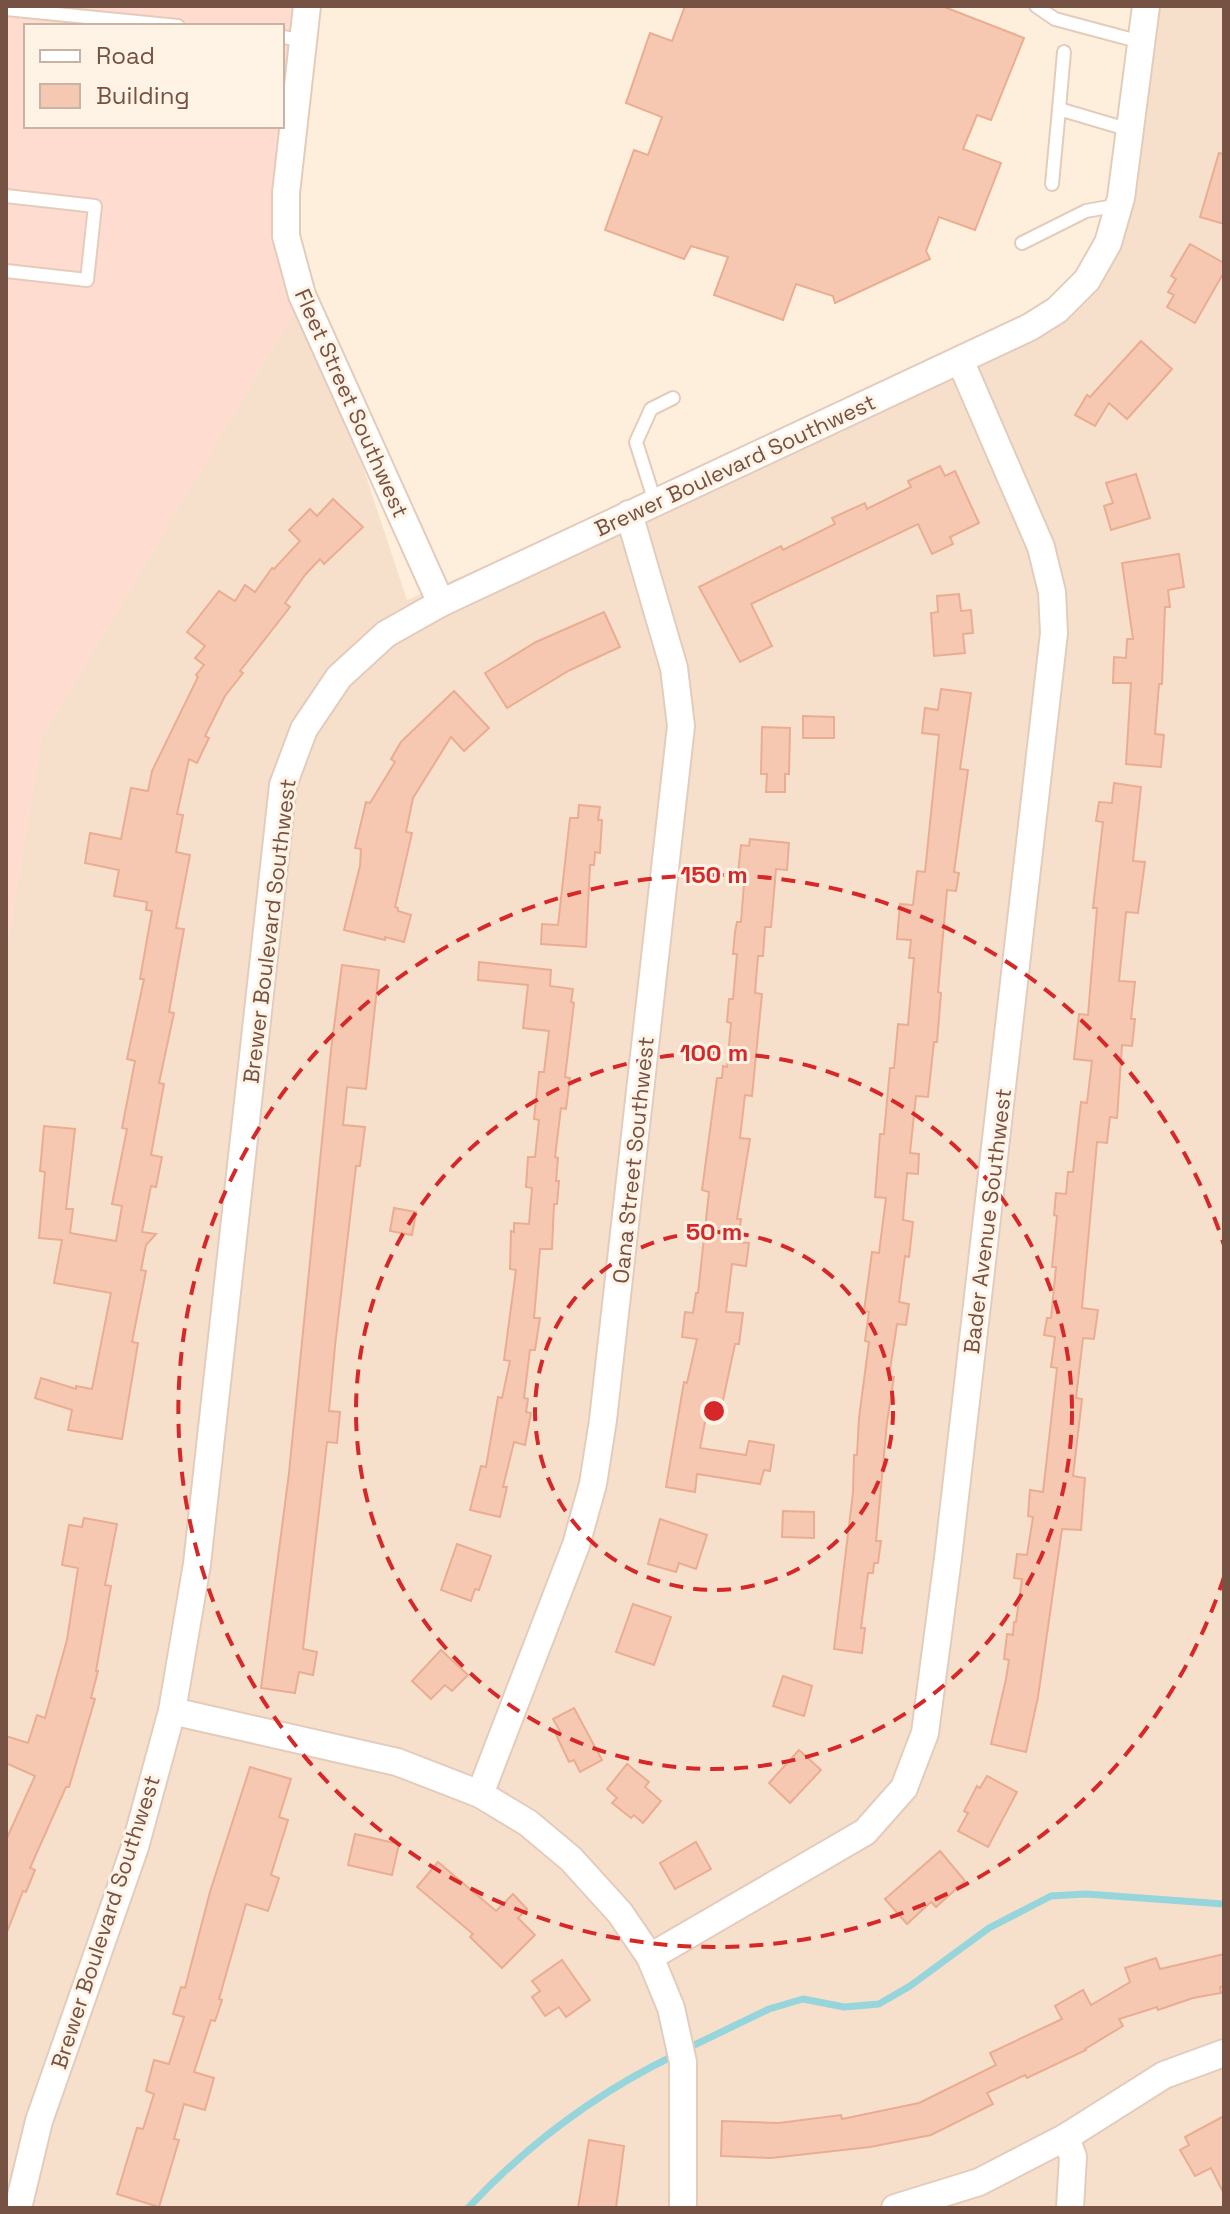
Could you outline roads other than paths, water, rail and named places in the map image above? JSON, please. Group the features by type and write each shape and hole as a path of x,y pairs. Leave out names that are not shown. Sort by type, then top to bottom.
{"street":[{"name":"Fleet Street Southwest","path":"307,6 292,38 286,236 302,295 441,603"},
{"name":"Brewer Boulevard Southwest","path":"18,2208 39,2121 135,1847 172,1711 197,1564 283,785 304,729 339,677 386,634 441,603 1030,327 1057,310 1087,280 1108,243 1119,205 1146,6"},
{"name":"Bader Avenue Southwest","path":"650,1957 865,1832 904,1788 925,1733 948,1558 1054,633 1052,592 1041,547 960,360"},
{"name":"Oana Street Southwest","path":"480,1794 576,1545 593,1484 603,1420 681,726 674,668 629,514"},
{"path":"172,1711 397,1762 480,1794 528,1823 571,1859 620,1913 650,1957 671,2008 683,2062 683,2208"},
{"path":"895,2208 979,2182 1066,2137 1164,2075 1224,2053"},
{"path":"1066,2137 1073,2157 1070,2208"}],"lane":[{"path":"1036,6 1055,19 1141,42"},
{"path":"6,9 158,24"},
{"path":"1052,184 1064,52"},
{"path":"1059,109 1130,130"},
{"path":"6,196 95,206 87,280 6,271"},
{"path":"1022,243 1086,211 1119,205"},
{"path":"655,502 636,442 651,409 673,398"}],"waterway":[{"path":"686,2049 769,2009 803,1999 844,2007 879,2004 910,1986 989,1928 1051,1896 1086,1894 1224,1904"},
{"path":"468,2208 515,2162 564,2122 618,2086 675,2055"}]}
